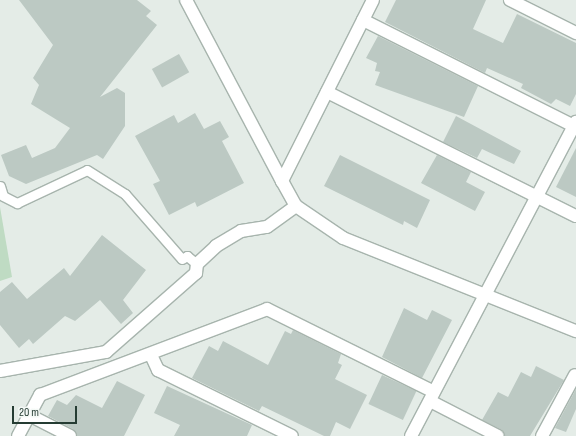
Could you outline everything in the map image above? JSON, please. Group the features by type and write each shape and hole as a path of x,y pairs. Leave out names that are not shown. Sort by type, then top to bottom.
{"street":[{"path":"186,0 296,206 343,238 486,297 576,331"},
{"path":"282,181 373,0"},
{"path":"510,0 576,33"},
{"path":"363,20 575,125 486,297 411,436"},
{"path":"327,92 576,216"},
{"path":"0,371 106,352 196,273 197,264 241,231 267,227 296,206"},
{"path":"18,436 40,395 151,355 267,309 432,397 498,436"},
{"path":"151,355 158,370 292,436"},
{"path":"542,436 575,375"},
{"path":"29,416 70,436"}],"lane":[{"path":"0,186 3,196 17,204 87,170 125,194 182,259 187,256 197,264"}],"green space":[{"path":"0,207 12,277 0,281"}],"building":[{"path":"19,0 137,0 151,11 146,16 157,25 100,97 117,88 125,93 125,126 103,159 97,155 26,184 9,176 1,155 26,145 32,158 55,148 70,128 31,104 39,85 33,78 53,45"},
{"path":"396,0 486,0 473,29 503,43 517,14 576,43 576,94 570,106 556,99 551,104 521,88 523,84 487,68 485,73 385,22"},
{"path":"378,36 478,86 464,117 375,85 380,72 375,71 377,63 366,58"},
{"path":"179,54 189,72 162,87 152,69"},
{"path":"195,113 204,129 220,121 229,137 222,141 244,183 197,207 195,202 169,215 153,184 160,181 135,136 174,115 178,123"},
{"path":"456,116 521,151 514,164 482,149 477,158 443,142"},
{"path":"576,148 576,197 556,187"},
{"path":"340,155 430,200 417,228 404,221 403,225 324,186"},
{"path":"437,155 471,172 466,182 485,192 475,211 421,183"},
{"path":"102,235 146,270 123,300 133,313 121,324 100,300 75,321 65,316 33,344 29,339 19,348 0,325 0,292 12,282 27,299 64,268 70,276"},
{"path":"404,308 427,320 432,310 452,320 422,378 382,357"},
{"path":"293,330 341,354 338,363 342,365 335,379 367,395 350,429 336,422 330,436 324,436 262,406 259,411 192,378 209,346 218,351 223,341 268,365 285,331 291,334"},
{"path":"536,366 564,380 530,436 505,436 502,430 482,420 498,392 508,397 521,372 531,377"},
{"path":"382,375 416,391 403,420 368,404"},
{"path":"117,381 145,395 124,436 77,436 73,429 48,416 57,400 67,405 76,395 102,408"},
{"path":"167,386 252,425 247,436 174,436 180,425 154,413"},
{"path":"576,389 576,409 566,432 555,428"}]}
